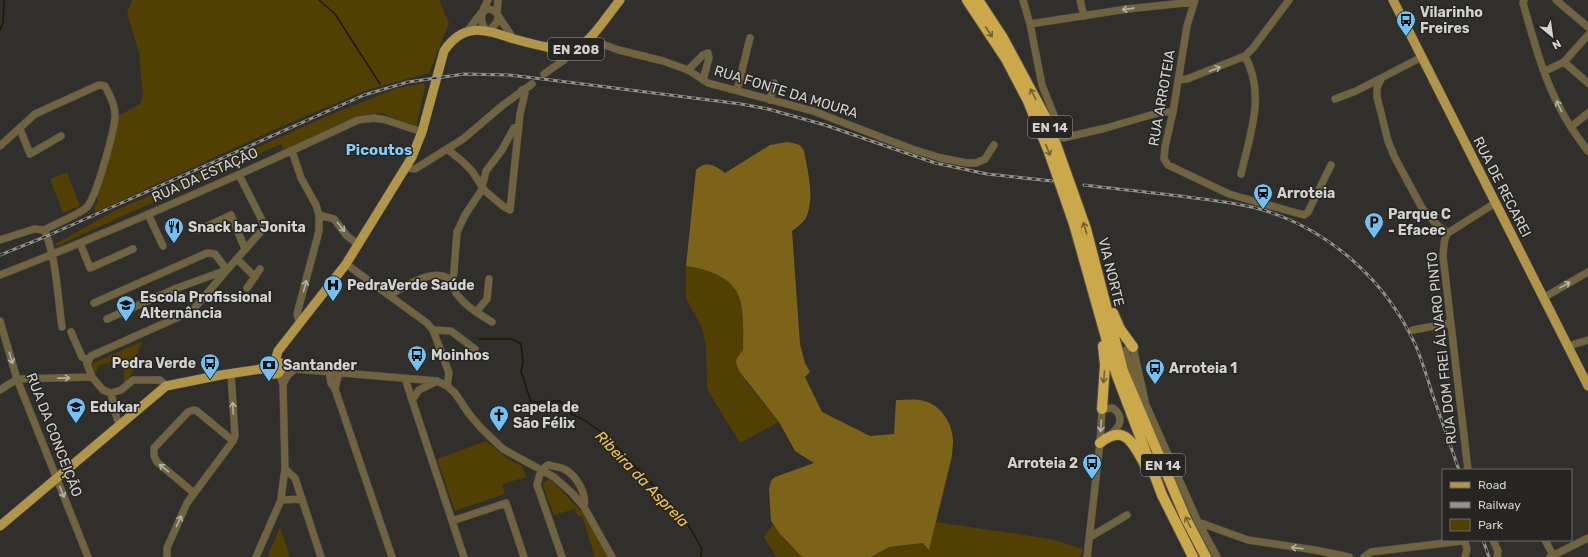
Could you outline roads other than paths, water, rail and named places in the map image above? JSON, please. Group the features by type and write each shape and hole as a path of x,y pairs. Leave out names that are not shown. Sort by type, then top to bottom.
{"highway":[{"name":"VIA NORTE","path":"967,0 1006,59 1028,101 1049,152 1072,217 1116,373 1162,495 1193,557"},
{"name":"VIA NORTE","path":"978,0 1002,38 1048,122 1086,229 1122,371 1186,519 1206,557"},
{"path":"1095,266 1104,282 1116,322 1133,347"},
{"path":"1090,284 1091,297 1105,352 1102,409"},
{"path":"1103,441 1117,434 1124,436 1134,443 1162,495"}],"main road":[{"name":"EN 208","path":"275,361 278,351 346,264 406,168 422,132 444,51 452,40 466,32 478,30 488,31 568,51 580,47 620,0"},
{"name":"RUA DE RECAREI","path":"1393,0 1542,298 1588,386"},
{"path":"0,526 166,386 262,368 269,369 273,374 280,371 281,363 275,361 271,363 269,369"}],"street":[{"path":"466,32 482,12 488,0"},
{"path":"482,12 481,21 488,31 497,22 498,0"},
{"path":"1023,0 1030,24 1042,85 1063,138 1106,128 1161,112 1173,112"},
{"path":"1080,0 1084,16"},
{"path":"1178,80 1187,79 1245,56 1253,48 1289,0"},
{"path":"1524,0 1523,3 1545,72 1560,109 1588,151"},
{"path":"1556,0 1588,27"},
{"path":"1030,24 1134,8 1195,1"},
{"name":"RUA ARROTEIA","path":"1195,1 1187,26 1173,112 1165,148 1164,159 1168,165 1228,194 1304,215 1308,212 1331,165"},
{"path":"482,12 491,9 497,15 512,38"},
{"path":"1545,72 1564,62 1588,35"},
{"path":"737,90 750,38"},
{"name":"RUA FONTE DA MOURA","path":"588,39 606,46 663,61 688,70 708,83 813,111 941,158 967,163 976,163 985,159 994,145"},
{"name":"EN 208","path":"544,74 564,60 568,51"},
{"path":"688,70 703,55 708,53 709,58 704,80"},
{"path":"1241,174 1256,105 1252,72 1245,56"},
{"path":"1335,99 1360,89 1422,57"},
{"path":"1564,62 1588,83"},
{"path":"1380,79 1377,88 1377,97 1388,141 1403,174 1422,208 1437,225 1448,233"},
{"path":"770,100 774,83"},
{"path":"406,168 415,169 463,139 503,104 532,84"},
{"path":"0,146 35,114 99,85 105,86 111,97 116,116 110,142 93,198 87,208 44,230 34,229 0,240"},
{"path":"1360,89 1366,90 1377,97"},
{"path":"447,149 472,171 485,191 510,210 519,126 525,94 522,90"},
{"path":"1571,127 1588,113"},
{"name":"RUA DA ESTAÇÃO","path":"0,274 80,243 239,175 358,120 374,118 386,120 422,132"},
{"path":"451,281 454,271 458,232 465,215 481,192 486,171 502,150 514,128 519,126"},
{"path":"20,129 30,154 61,136"},
{"path":"292,151 301,178 316,205 319,215 319,231 298,314 300,324"},
{"path":"412,157 420,160 429,159"},
{"path":"87,360 91,356 192,311 246,250 264,228 262,220 239,175"},
{"name":"RUA DOM FREI ÁLVARO PINTO","path":"1468,469 1450,323 1444,256 1446,236 1448,233 1495,203"},
{"path":"148,214 163,246"},
{"path":"199,230 230,215 246,250"},
{"path":"319,215 334,219 347,236 358,245"},
{"path":"44,230 49,241 52,254 62,327"},
{"path":"80,243 90,268 133,249"},
{"path":"94,303 207,252 215,254 227,270"},
{"path":"237,259 255,277"},
{"path":"346,264 427,323 433,330 449,373 447,386"},
{"path":"247,288 260,269"},
{"path":"107,319 177,288 227,270"},
{"path":"1542,298 1588,272"},
{"path":"390,295 423,278 441,276 451,281 456,292 465,304 492,322"},
{"path":"476,312 486,299 489,279"},
{"name":"RUA DA CONCEIÇÃO","path":"0,321 17,379 88,557"},
{"path":"1413,330 1450,323"},
{"path":"433,330 451,330 475,349"},
{"path":"71,332 82,357 87,360"},
{"path":"1568,346 1588,340"},
{"path":"1133,347 1128,349 1126,353 1138,387 1198,522 1217,557"},
{"path":"87,360 92,377 103,390 111,393 121,390 133,380 160,380 166,386"},
{"path":"283,384 288,375 295,369"},
{"path":"256,557 281,500 285,469 283,384 280,371 295,369 437,381 447,386 455,393 469,414 482,429 503,449 554,477 572,493 584,506 612,557"},
{"path":"329,372 392,557"},
{"path":"335,389 339,372"},
{"path":"167,557 167,548 187,502 233,441 235,436 231,374"},
{"path":"0,390 17,379 92,377"},
{"path":"405,378 464,557"},
{"path":"412,400 420,390 437,381"},
{"path":"111,393 117,419 120,424"},
{"path":"1087,557 1103,441 1102,409 1113,408 1117,411 1121,420 1115,431 1103,441"},
{"path":"194,493 157,462 154,456 154,448 188,412 193,410 197,411 233,441"},
{"path":"562,557 538,485 541,470 548,465 562,468 571,473 585,499 584,506"},
{"path":"285,469 295,478 321,557"},
{"path":"281,500 302,499"},
{"path":"452,521 506,503 524,557"},
{"path":"1090,536 1127,515"},
{"path":"1198,522 1248,540 1350,557"},
{"path":"1545,541 1552,556 1588,538"},
{"path":"1493,541 1498,551 1497,557"},
{"path":"1364,557 1370,552 1465,542 1467,549 1465,557"}],"waterway":[{"name":"Ribeira da Asprela","path":"0,30 3,23 4,0"},
{"name":"Ribeira da Asprela","path":"319,0 335,14 380,84"},
{"name":"Ribeira da Asprela","path":"479,339 512,339 521,344 523,363 521,371 531,402 559,401 567,406 570,413 584,420 604,434 685,520 702,549 701,557"}],"railway":[{"path":"0,255 47,236 364,95 408,82 464,74 509,75 741,104 768,109 825,125 935,163 987,174 1052,181"},
{"path":"1084,185 1211,200 1253,207 1288,219 1333,245 1372,279 1403,321 1420,356 1459,469"},
{"path":"1483,541 1489,557"}],"place":[{"name":"Vilarinho Freires","path":"1406,37"},
{"name":"Arroteia","path":"1263,210"},
{"name":"Parque C - Efacec","path":"1374,239"},
{"name":"Snack bar Jonita","path":"174,244"},
{"name":"PedraVerde Saúde","path":"333,302"},
{"name":"Escola Profissional Alternância","path":"126,322"},
{"name":"Moinhos","path":"417,372"},
{"name":"Pedra Verde","path":"210,380"},
{"name":"Santander","path":"269,382"},
{"name":"Arroteia 1","path":"1155,385"},
{"name":"Edukar","path":"76,424"},
{"name":"capela de São Félix","path":"499,432"},
{"name":"Arroteia 2","path":"1092,480"}],"district":[{"name":"Picoutos","path":"379,150"}]}
